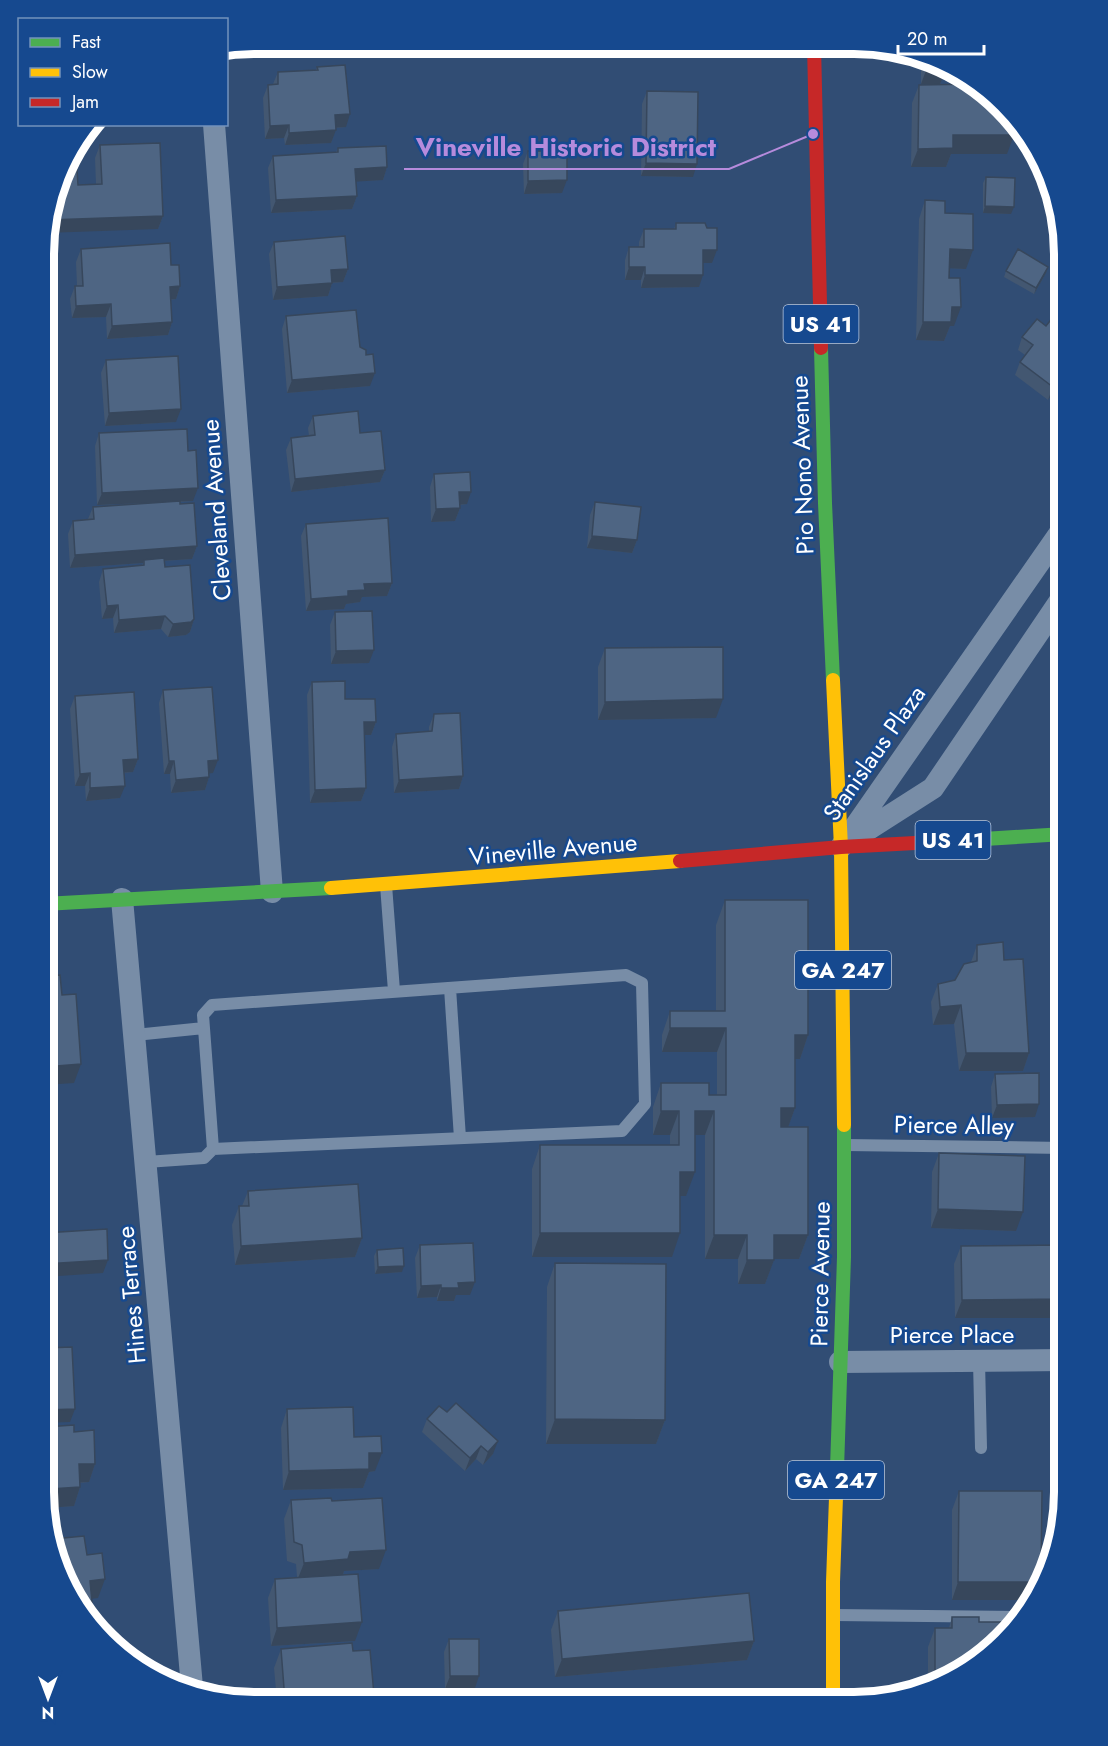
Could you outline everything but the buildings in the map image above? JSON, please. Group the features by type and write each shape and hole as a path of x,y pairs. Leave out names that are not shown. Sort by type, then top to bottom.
{"main road":[{"name":"Pio Nono Avenue","path":"814,54 825,503 842,847"},
{"name":"Vineville Avenue","path":"54,903 272,892 559,872 842,847 1054,835"},
{"name":"Pierce Avenue","path":"833,1692 833,1615 844,1257 842,847"}],"street":[{"name":"Cleveland Avenue","path":"214,126 272,892"},
{"name":"Stanislaus Plaza","path":"842,847 1054,541"},
{"name":"Stanislaus Plaza","path":"842,847 933,788 1054,610"},
{"name":"Hines Terrace","path":"122,899 192,1682"},
{"name":"Pierce Place","path":"840,1362 1054,1360"}],"lane":[{"path":"386,884 394,992"},
{"path":"146,1162 204,1158 213,1149 622,1131 645,1104 642,983 626,975 212,1005 203,1015 213,1149"},
{"path":"450,988 460,1138"},
{"path":"135,1035 204,1028"},
{"name":"Pierce Alley","path":"844,1145 1054,1148"},
{"path":"980,1361 981,1448"},
{"path":"833,1615 1009,1617"}],"traffic: fast":[{"path":"821,348 833,680"},
{"path":"952,841 1054,835"},
{"path":"54,903 331,888"},
{"path":"837,1469 844,1257 844,1125"}],"traffic: slow":[{"path":"833,680 841,847 844,1125"},
{"path":"331,888 680,861"},
{"path":"833,1692 833,1582 837,1469"}],"traffic: jam":[{"path":"814,54 821,348"},
{"path":"680,861 841,847 952,841"}],"place":[{"name":"Vineville Historic District","path":"813,134"}]}
